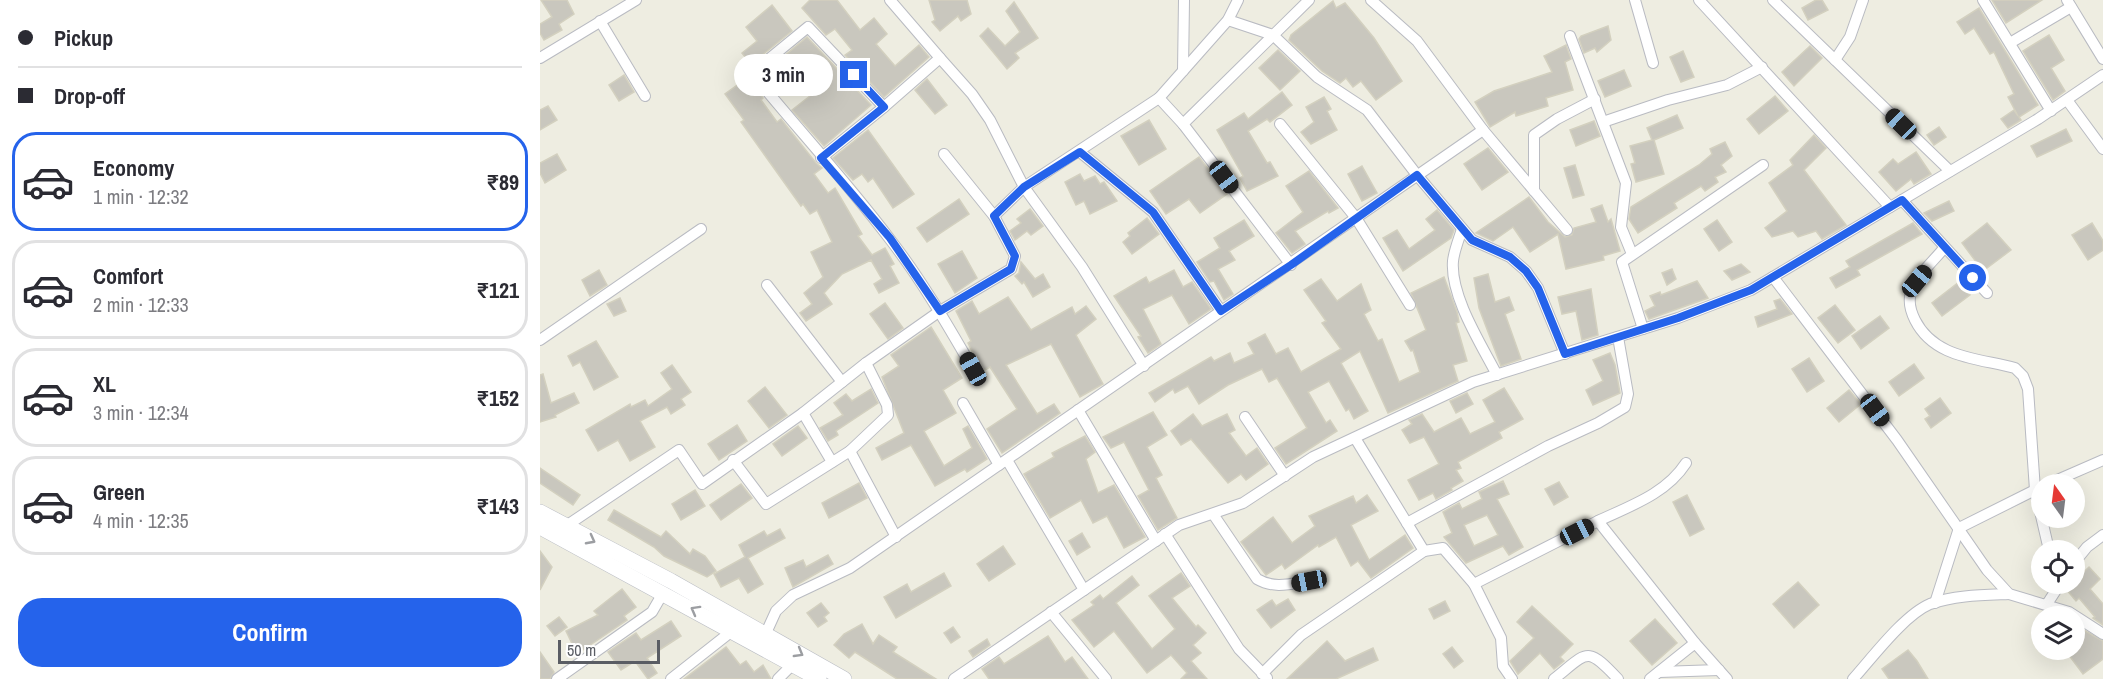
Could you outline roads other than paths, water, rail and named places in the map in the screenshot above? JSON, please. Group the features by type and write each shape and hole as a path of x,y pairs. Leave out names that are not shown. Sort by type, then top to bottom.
{"main road":[{"path":"540,512 766,633 844,679"},
{"path":"540,527 819,679"}],"street":[{"path":"540,58 636,0"},
{"path":"890,0 972,94 990,120 1024,187 1082,267 1144,366"},
{"path":"1183,71 1184,0"},
{"path":"994,216 1024,187 1159,98 1228,20 1238,0"},
{"path":"1183,124 1309,0"},
{"path":"1371,0 1417,41 1483,130 1567,230"},
{"path":"1635,0 1653,63"},
{"path":"1699,0 1890,207"},
{"path":"1773,0 1950,171"},
{"path":"1835,60 1850,37 1863,0"},
{"path":"1983,0 2051,111"},
{"path":"2010,43 2069,4 2103,59"},
{"path":"1228,20 1273,35 1325,83 1367,110 1417,175 1472,240 1510,257 1526,271 1538,288 1565,354"},
{"path":"600,21 645,96"},
{"path":"884,107 808,27 752,73 890,238 940,311 973,369"},
{"path":"1570,36 1626,183 1621,227 1632,254"},
{"path":"821,158 940,58"},
{"path":"1603,122 1668,100 1727,85 1762,67"},
{"path":"954,679 1179,525 1243,503 1314,457 1473,382 1643,329 1751,290 2051,111 2103,75"},
{"path":"1159,98 1183,124 1291,265"},
{"path":"1534,190 1534,135 1557,119 1595,99"},
{"path":"2067,100 2103,149"},
{"path":"1280,124 1356,218 1410,305"},
{"path":"766,633 776,611 793,595 850,568 896,537 1483,130"},
{"path":"1080,152 1153,212 1221,311"},
{"path":"566,526 679,450 702,484 733,460 803,413 866,363 940,311 1011,269 1015,256 994,216 944,154"},
{"path":"1643,329 1622,262 1763,165"},
{"path":"1902,200 1987,293"},
{"path":"1462,229 1453,260 1453,277 1458,295 1497,375"},
{"path":"540,340 701,230"},
{"path":"1944,248 1917,281 1910,297 1912,314 1921,332 1937,346 2015,368 2023,376 2028,389 2036,474"},
{"path":"1773,277 1897,440 1987,570 2009,594"},
{"path":"767,285 842,382"},
{"path":"1407,523 1548,446 1625,408 1628,394 1618,337"},
{"path":"733,460 766,504 850,451 888,415 887,405 866,363"},
{"path":"963,403 1084,590"},
{"path":"1078,411 1160,538 1239,649 1265,676 1301,635 1424,551 1443,549 1474,584 1502,638 1503,666 1512,679"},
{"path":"803,413 832,462"},
{"path":"1245,417 1285,476"},
{"path":"1355,438 1424,551"},
{"path":"850,451 896,537"},
{"path":"2071,474 2103,460"},
{"path":"1474,584 1660,490 1677,477 1686,463"},
{"path":"1935,603 1959,528 2031,492"},
{"path":"1213,514 1257,579 1267,585 1280,586 1309,581"},
{"path":"1598,521 1723,675"},
{"path":"2085,549 2103,535"},
{"path":"557,679 652,612 663,593"},
{"path":"1853,679 1906,623 1929,605 1974,595 2009,594 2047,604 2069,612 2103,634"},
{"path":"2047,604 2053,594"},
{"path":"1051,612 1106,679"},
{"path":"671,679 732,631"},
{"path":"1654,676 1695,643"},
{"path":"1554,679 1583,656 1591,655 1597,657 1618,679"},
{"path":"778,679 793,664"},
{"path":"1654,676 1723,675"}]}
